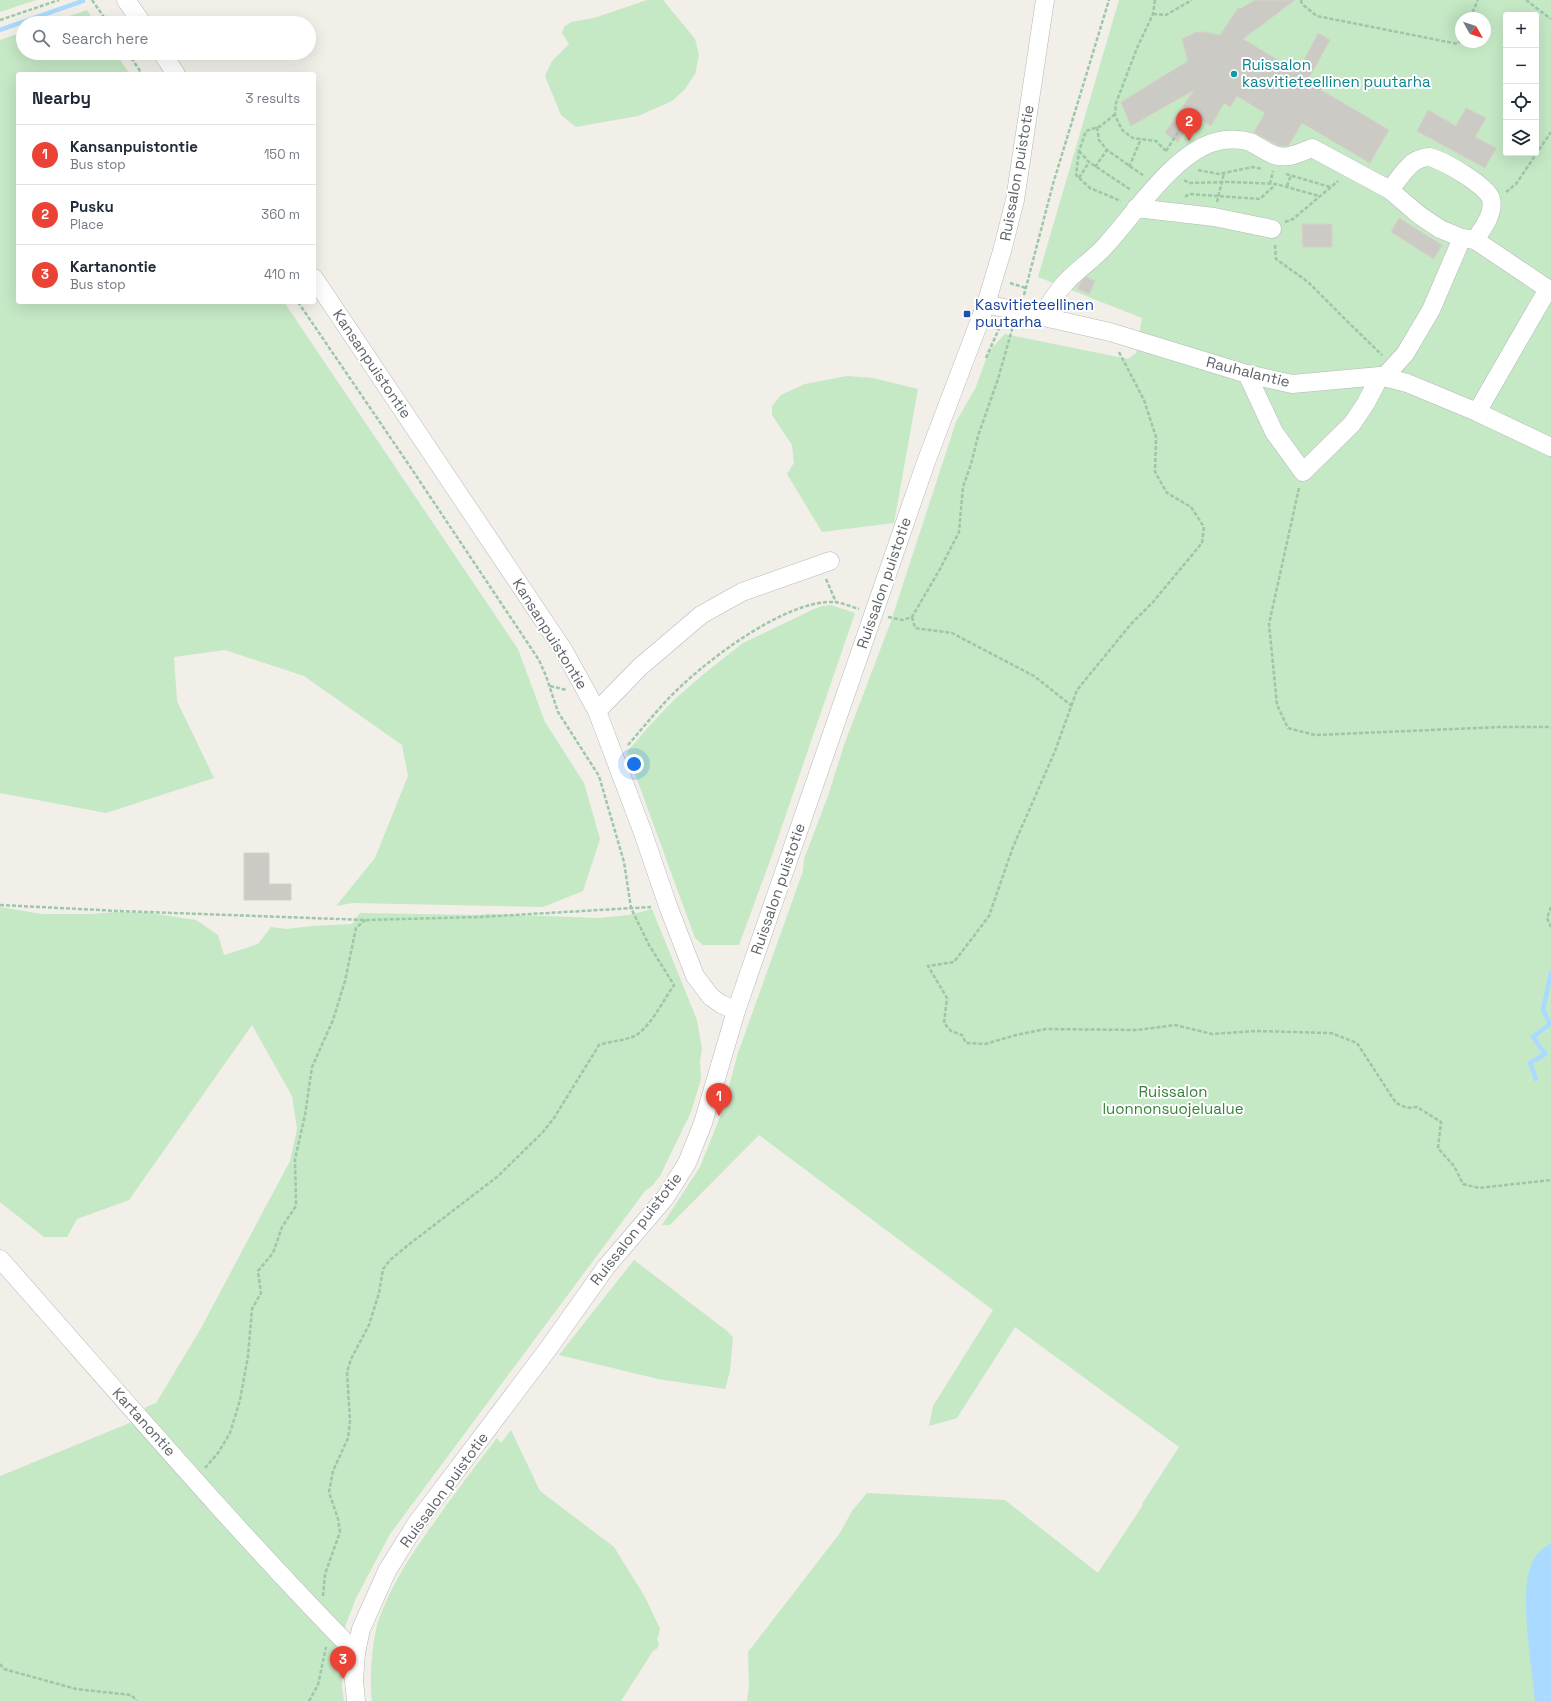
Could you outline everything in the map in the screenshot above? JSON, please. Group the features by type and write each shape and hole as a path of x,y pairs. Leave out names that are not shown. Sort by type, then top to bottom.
{"street":[{"path":"126,0 137,16"},
{"name":"Ruissalon puistotie","path":"356,1701 353,1685 356,1653 361,1628 370,1605 387,1572 416,1524 548,1349 606,1267 665,1198 687,1163 703,1123 736,1011 926,462 986,304 1015,200 1045,0"},
{"path":"167,60 175,72"},
{"path":"1041,316 1067,280 1106,245 1141,203 1168,174 1203,145 1220,140 1248,142 1271,155 1288,156 1312,148 1390,190 1418,215 1440,229 1468,239 1548,289 1477,412"},
{"path":"1247,374 1274,432 1303,472 1352,424 1382,377 1405,354 1468,239 1491,213 1491,198 1484,188 1468,176 1428,157 1418,159 1412,164 1390,190"},
{"path":"1141,203 1272,229"},
{"name":"Kansanpuistontie","path":"316,281 564,651 597,711 644,833 668,906 695,976 711,997 721,1004 736,1011"},
{"name":"Rauhalantie","path":"986,304 1110,332 1247,374 1292,384 1382,377 1407,383 1477,412 1551,447"},
{"path":"597,711 640,667 701,615 742,592 825,563"},
{"name":"Kartanontie","path":"0,1259 195,1479 356,1653"}],"path":[{"path":"0,20 59,0"},
{"path":"92,0 103,16"},
{"path":"1155,0 1153,14 1137,48 1116,102 1115,114 1123,131 1133,138 1156,141 1166,151"},
{"path":"1153,14 1166,15 1192,0"},
{"path":"1301,0 1302,4 1317,16 1455,43"},
{"path":"1473,12 1478,0"},
{"path":"1526,0 1551,19"},
{"path":"133,60 141,72"},
{"path":"1168,174 1166,151 1190,113"},
{"path":"1115,114 1097,127 1086,131 1079,151 1076,175 1090,188 1141,203"},
{"path":"1097,127 1099,140 1107,150 1129,167 1168,174 1219,174 1253,167 1278,172"},
{"path":"1492,204 1516,184 1551,132"},
{"path":"1129,167 1140,139"},
{"path":"1095,167 1107,150"},
{"path":"1079,151 1089,162 1141,203"},
{"path":"1079,178 1089,162"},
{"path":"1270,184 1273,170"},
{"path":"1353,170 1293,218 1272,229 1276,259 1308,282 1386,359"},
{"path":"1214,217 1224,173"},
{"path":"1284,173 1330,187"},
{"path":"1168,174 1189,183 1230,182 1276,184 1320,196"},
{"path":"1287,186 1291,175"},
{"path":"1218,196 1260,199 1276,184"},
{"path":"1006,282 1026,288"},
{"path":"299,304 408,462 539,660 558,712 599,776 624,862 631,908 649,945 674,985 644,1029 632,1037 610,1041 599,1045 554,1118 542,1133 497,1177 412,1242 390,1260 383,1269 379,1293 369,1325 351,1359 347,1372 350,1421 348,1438 333,1470 329,1492 338,1519 340,1532 325,1574 323,1598"},
{"path":"986,358 1009,308"},
{"path":"1110,332 1144,400 1156,437 1155,472 1167,493 1191,507 1204,527 1202,543 1153,602 1131,624 1077,690 1055,751 1012,847 989,916 954,962 928,966 947,998 944,1023 951,1031 962,1035 966,1043 985,1044 1016,1035 1046,1029 1137,1030 1175,1025 1212,1034 1256,1031 1331,1033 1357,1043 1396,1103 1407,1108 1417,1107 1440,1122 1438,1148 1454,1166 1463,1184 1479,1188 1551,1180"},
{"path":"1303,472 1269,624 1277,705 1288,728 1315,735 1502,727 1551,727"},
{"path":"825,563 836,602"},
{"path":"626,746 668,698 725,649 766,624 796,610 819,604 836,602 859,609"},
{"path":"912,617 915,628 952,633 1034,676 1072,706"},
{"path":"0,905 59,909 366,920 479,918 668,906"},
{"path":"1551,908 1547,918 1551,927"},
{"path":"195,1479 218,1453 230,1433 240,1400 248,1356 252,1309 260,1292 258,1272 273,1252 282,1227 296,1206 295,1159 305,1115 312,1067 333,1020 345,981 356,928 366,920"},
{"path":"310,1701 318,1685 328,1642 327,1623"},
{"path":"0,1664 4,1669 76,1689 131,1695 137,1701"}],"green space":[{"path":"0,0 36,0 0,12"},
{"path":"647,0 663,0 695,39 699,55 695,74 685,89 672,101 638,116 576,127 561,115 545,76 552,61 569,44 562,33 564,27 571,22 594,18"},
{"name":"Ruissalon luonnonsuojelualue","path":"1119,0 1551,0 1551,1701 747,1700 749,1687 748,1652 840,1533 852,1511 867,1493 1005,1500 1098,1573 1179,1447 1015,1327 957,1418 929,1426 933,1406 993,1310 759,1135 670,1225 662,1225 700,1167 722,1112 738,1053 803,871 804,859 828,796 844,745 890,624 956,422 976,387 989,351 1005,334 1128,359 1136,353 1142,318 1038,277"},
{"path":"87,10 91,16 70,16"},
{"path":"16,34 16,60 120,60 129,72 16,72 16,304 285,304 518,649 545,722 584,783 600,839 583,891 543,907 353,903 336,906 375,858 408,776 402,745 304,676 225,650 174,657 177,701 214,778 106,813 0,793 0,40"},
{"path":"847,376 873,378 918,389 894,523 822,532 787,474 794,463 792,445 772,415 772,406 781,395 805,384"},
{"path":"831,605 855,613 771,858 739,945 703,945 695,938 627,752 676,698 743,643 814,609"},
{"path":"0,907 42,914 91,914 115,912 150,913 196,920 218,935 224,955 258,944 271,927 286,929 352,924 360,913 487,914 599,918 629,915 652,909 697,1020 702,1049 700,1061 701,1079 691,1112 660,1176 652,1186 645,1191 390,1534 356,1598 341,1637 342,1687 344,1701 0,1701 0,1476 137,1420 146,1407 156,1403 200,1330 290,1161 297,1129 292,1096 252,1025 129,1200 77,1219 67,1237 44,1237 0,1202"},
{"path":"634,1260 733,1337 730,1371 725,1389 658,1379 559,1355"},
{"path":"511,1430 540,1491 614,1547 645,1597 660,1629 657,1640 659,1643 658,1648 653,1651 621,1701 372,1701 371,1670 373,1646 377,1625 384,1605 406,1563 452,1497 497,1438 501,1443"}],"water":[{"path":"1551,1543 1551,1701 1535,1701 1527,1632 1526,1594 1528,1578 1534,1558"}],"building":[{"name":"Ruissalon kasvitieteellinen puutarha","path":"1255,0 1295,0 1243,39 1298,72 1318,33 1330,40 1309,78 1323,87 1321,90 1389,130 1370,163 1302,123 1288,146 1280,146 1273,143 1254,132 1265,113 1237,96 1230,107 1224,103 1211,126 1194,116 1178,142 1165,133 1194,90 1131,126 1121,102 1188,61 1182,39 1197,32 1220,35 1238,8 1240,9"},
{"path":"1466,108 1486,118 1475,137 1496,148 1485,168 1417,131 1428,110 1456,126"},
{"path":"1399,218 1442,245 1434,259 1391,232"},
{"path":"1302,224 1332,224 1332,247 1303,247"},
{"path":"1086,277 1095,281 1089,294 1078,289 1081,282"},
{"path":"244,853 269,853 269,884 291,884 291,900 244,900"}],"waterway":[{"path":"40,16 83,1"},
{"path":"0,30 16,24"},
{"path":"1536,1079 1530,1063 1545,1054 1533,1037 1550,1024 1543,1010 1551,973"}],"place":[{"name":"Ruissalon kasvitieteellinen puutarha","path":"1234,74"},
{"name":"Pusku","path":"1189,141"},
{"name":"Kasvitieteellinen puutarha","path":"967,314"},
{"name":"Kansanpuistontie","path":"719,1116"},
{"name":"Kartanontie","path":"343,1679"}]}
